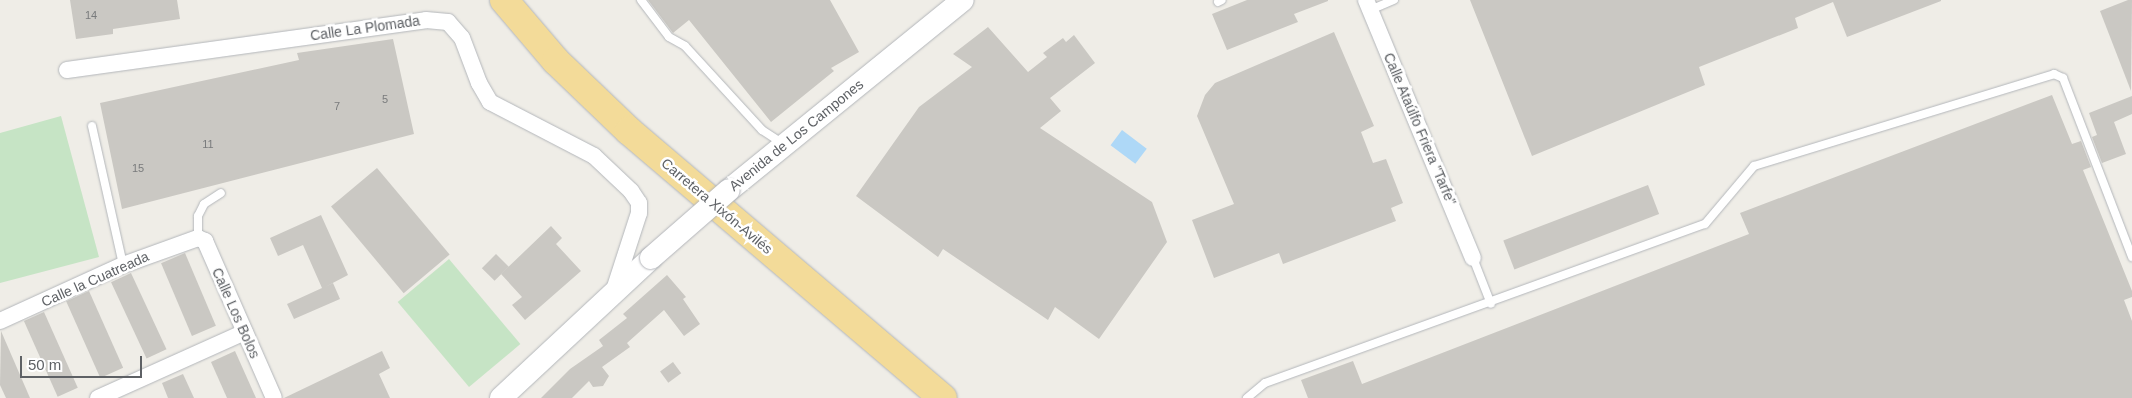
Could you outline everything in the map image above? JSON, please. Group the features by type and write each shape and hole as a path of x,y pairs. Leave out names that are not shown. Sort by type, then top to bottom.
{"highway":[{"name":"Carretera Xixón-Avilés","path":"504,0 556,61 629,131 943,398"}],"street":[{"name":"Avenida de Los Campones","path":"501,398 651,258 729,190 963,0"},
{"name":"Calle Ataúlfo Friera \"Tarfe\"","path":"1368,5 1473,258"},
{"name":"Calle La Plomada","path":"68,70 426,20 448,22 462,38 478,83 490,102 594,156 631,191 638,203 639,213 613,293"},
{"name":"Calle la Cuatreada","path":"0,321 123,265 194,238"},
{"name":"Calle Los Bolos","path":"194,238 205,241 274,398"},
{"path":"98,398 245,332"}],"lane":[{"path":"641,0 669,38 685,46 762,130 784,144"},
{"path":"1368,5 1394,0"},
{"path":"1247,398 1265,383 1491,304 1705,224 1754,166 2054,74 2063,78 2132,257"},
{"path":"92,126 123,265"},
{"path":"194,238 198,216 204,204 211,196 221,193"},
{"path":"1473,258 1491,304"}],"green space":[{"path":"61,116 99,257 0,283 0,133"},
{"path":"449,259 520,344 469,387 398,302"}],"water":[{"path":"1122,130 1147,149 1135,164 1111,145"}],"building":[{"path":"70,0 177,0 180,19 113,29 113,34 76,39"},
{"path":"648,0 830,0 859,52 831,68 834,71 771,122 689,20 673,33"},
{"path":"1247,0 1328,1 1294,14 1298,22 1227,50 1212,14"},
{"path":"1470,0 1941,1 1847,37 1833,2 1795,18 1798,28 1699,67 1705,85 1532,156"},
{"path":"2132,0 2131,91 2100,11"},
{"path":"988,27 1028,72 1047,57 1043,53 1063,38 1066,42 1074,35 1095,63 1050,98 1061,111 1040,128 1152,202 1167,242 1099,339 1055,307 1048,320 943,249 938,257 856,196 919,107 972,67 953,54"},
{"path":"1334,32 1374,126 1361,132 1373,163 1386,159 1403,203 1391,208 1396,221 1283,264 1279,253 1214,278 1192,220 1234,204 1197,116 1205,95 1215,83"},
{"path":"393,39 414,134 122,209 100,103 299,60 297,53"},
{"path":"2052,95 2072,144 2081,141 2091,167 2083,170 2132,291 2132,297 2124,300 2132,321 2132,398 1308,398 1301,380 1353,361 1362,384 1749,234 1740,213"},
{"path":"2132,96 2132,114 2114,122 2126,154 2102,163 2092,137 2097,135 2089,113"},
{"path":"377,168 450,255 404,293 331,207"},
{"path":"1648,185 1659,214 1514,269 1503,241"},
{"path":"321,215 348,275 325,287 333,283 340,299 294,319 287,304 322,288 303,245 278,256 270,238"},
{"path":"551,226 562,238 556,244 581,271 525,320 512,305 522,297 501,274"},
{"path":"185,253 216,326 192,336 161,263"},
{"path":"496,254 509,267 495,281 482,268"},
{"path":"131,273 166,349 147,358 111,282"},
{"path":"667,275 686,297 683,299 700,324 684,336 664,310 627,343 630,347 602,367 609,376 603,386 593,387 589,381 572,398 541,398 570,369 603,346 599,340 627,318 623,314"},
{"path":"89,291 123,368 100,378 66,301"},
{"path":"44,312 78,388 58,397 24,321"},
{"path":"1,331 30,398 6,398 0,385"},
{"path":"235,351 256,398 227,398 211,362"},
{"path":"382,351 390,368 379,374 390,398 284,398"},
{"path":"673,362 681,373 668,383 660,371"},
{"path":"183,374 194,398 168,398 162,383"}]}
